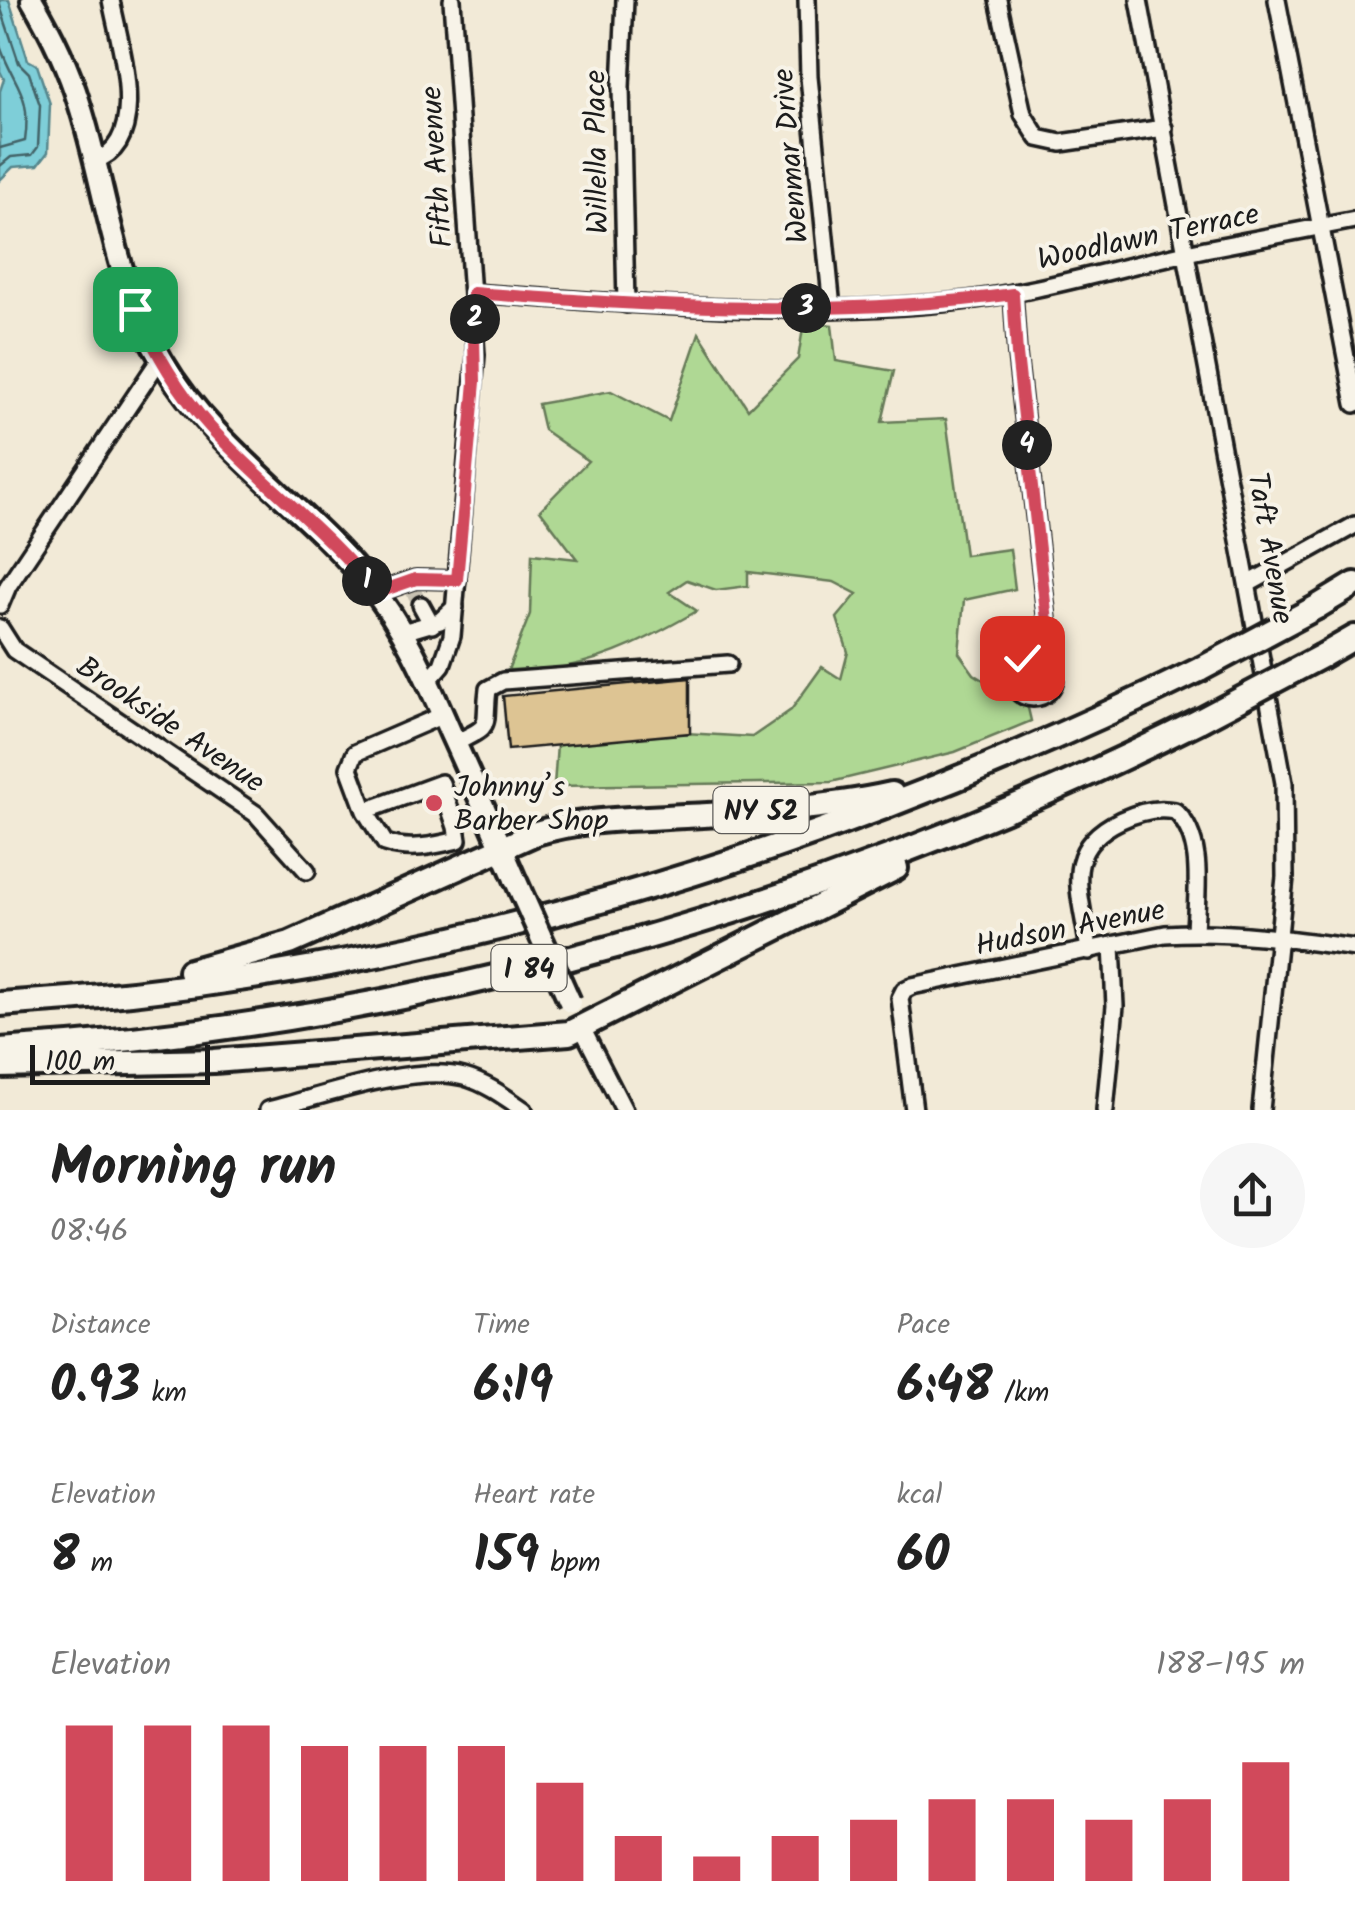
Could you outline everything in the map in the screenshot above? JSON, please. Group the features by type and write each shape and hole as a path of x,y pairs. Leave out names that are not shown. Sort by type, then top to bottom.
{"highway":[{"name":"I 84","path":"7,1004 128,993 274,973 510,925 652,886 791,842 1018,755 1201,669 1355,584"},
{"name":"I 84","path":"0,1050 146,1037 280,1018 538,966 662,932 898,853 1036,797 1201,720 1355,637"},
{"name":"NY 52","path":"502,850 536,832 579,822 808,807 868,799 1018,755"},
{"path":"0,1066 279,1057 557,1036 582,1028 1036,797"},
{"path":"7,1004 190,972 262,953 502,850"}],"main road":[{"path":"32,0 70,77 125,282 160,358 211,428 333,545 376,593 402,632 428,681 582,1028"}],"street":[{"path":"94,161 116,147 126,122 127,88 111,0"},
{"name":"Fifth Avenue","path":"428,681 448,651 455,607 475,382 473,293 452,0"},
{"name":"Willella Place","path":"625,0 621,87 626,304"},
{"name":"Wenmar Drive","path":"807,0 809,76 832,308"},
{"path":"998,0 1022,114 1032,134 1061,143 1164,128"},
{"name":"Taft Avenue","path":"1139,0 1284,783 1285,877 1261,1110"},
{"path":"1278,0 1355,404"},
{"name":"Woodlawn Terrace","path":"473,293 626,304 832,308 954,302 1013,294 1355,220"},
{"path":"1013,294 1047,621 1042,656"},
{"path":"0,605 8,586 160,358"},
{"path":"1250,583 1355,524"},
{"path":"376,593 457,580"},
{"path":"421,604 432,624"},
{"path":"402,632 432,624 455,607"},
{"name":"Brookside Avenue","path":"0,628 14,650 256,814 307,871"},
{"path":"455,743 482,730 487,723 488,689 503,681 728,664"},
{"path":"365,811 441,783 458,840 400,848 385,843 365,811 348,768 355,753 443,715"},
{"path":"1089,951 1079,872 1083,850 1098,832 1151,810 1174,811 1190,832 1197,871 1195,932"},
{"name":"Hudson Avenue","path":"914,1110 900,998 912,986 1166,934 1195,932 1278,938 1355,948"},
{"path":"1106,1110 1115,1006 1112,946"},
{"path":"582,1028 624,1110"},
{"path":"268,1110 426,1073 462,1076 524,1110"}],"green space":[{"path":"804,322 832,325 836,361 894,371 882,422 946,419 965,555 1010,549 1015,589 964,600 959,653 974,674 1028,708 1031,721 955,752 831,782 554,786 557,745 685,733 752,737 791,710 822,667 841,679 848,652 837,618 857,594 834,582 748,572 748,586 716,590 687,580 669,592 697,611 616,652 564,667 508,670 530,614 532,554 577,559 540,510 588,461 544,430 538,404 611,391 669,421 699,333 748,409 798,359"}],"water":[{"path":"0,0 9,0 28,60 37,65 50,104 48,152 38,165 13,167 0,180 0,91 4,79 0,71"}],"building":[{"path":"690,678 690,733 508,750 503,696"}],"tunnel":[{"path":"412,589 421,605"}],"place":[{"name":"Johnny’s Barber Shop","path":"434,803"}],"route":[{"path":"135,309 160,358 193,407 333,545 376,593 416,579 457,580 474,406 473,293 626,304 832,308 954,302 1013,294 1047,621 1042,656 1022,658"}]}
